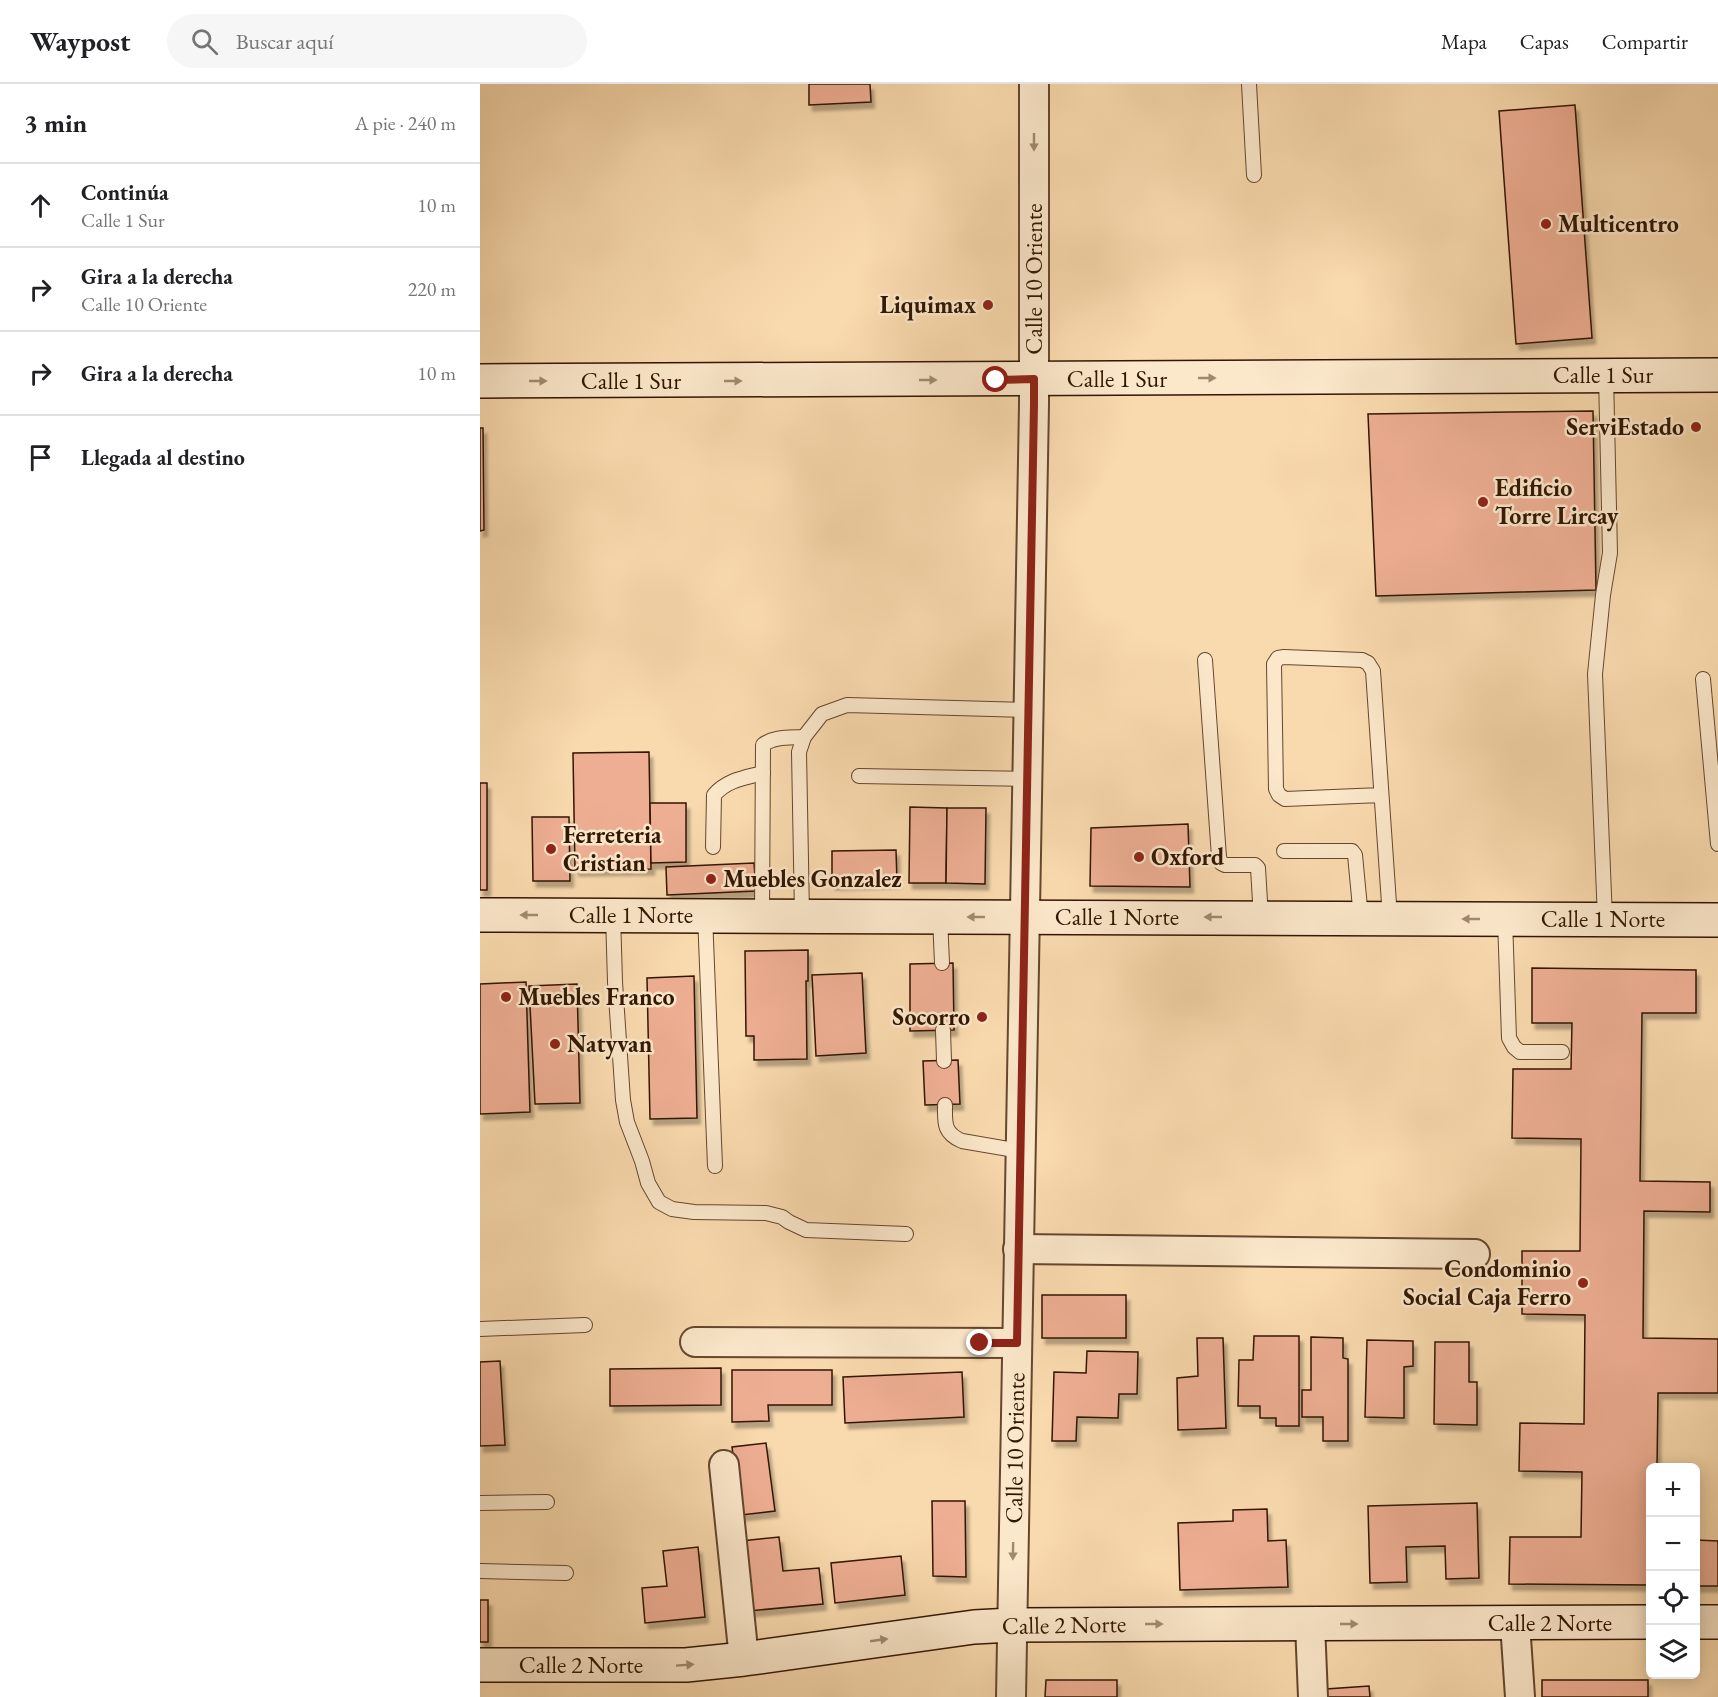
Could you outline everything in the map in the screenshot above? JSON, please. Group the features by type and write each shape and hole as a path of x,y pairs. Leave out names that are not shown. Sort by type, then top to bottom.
{"main road":[{"name":"Calle 1 Sur","path":"480,381 1718,375"},
{"name":"Calle 1 Norte","path":"480,915 1718,920"},
{"name":"Calle 2 Norte","path":"480,1665 686,1665 974,1627 1012,1625 1646,1622"},
{"path":"1700,1622 1718,1622"}],"street":[{"name":"Calle 10 Oriente","path":"1011,1697 1034,379 1034,84"},
{"path":"1018,1249 1475,1254"},
{"path":"695,1342 1017,1343"},
{"path":"724,1465 744,1659"},
{"path":"1515,1623 1520,1697"},
{"path":"1310,1624 1313,1697"}],"lane":[{"path":"1249,84 1254,175"},
{"path":"1605,919 1595,674 1610,552 1606,375"},
{"path":"1375,918 1381,795 1373,671 1368,663 1362,660 1278,658 1274,664 1276,789 1278,795 1285,799 1381,795"},
{"path":"1205,660 1219,857 1221,863 1225,865 1255,865 1258,868 1261,918"},
{"path":"1703,679 1718,844"},
{"path":"802,915 799,752 804,737 822,714 847,705 1028,710"},
{"path":"762,915 763,746 768,741 777,739 804,737"},
{"path":"714,847 714,795 722,786 736,780 763,774"},
{"path":"859,776 1026,779"},
{"path":"1284,851 1352,852 1355,855 1375,918"},
{"path":"613,915 623,1100 627,1122 648,1183 659,1202 672,1209 694,1212 766,1213 782,1217 806,1230 906,1234"},
{"path":"705,915 716,1166"},
{"path":"940,917 942,963"},
{"path":"1505,919 1509,1038 1520,1052 1562,1052"},
{"path":"943,1030 944,1061"},
{"path":"945,1105 945,1125 953,1137 962,1141 1020,1151"},
{"path":"480,1329 585,1325"},
{"path":"480,1503 547,1502"},
{"path":"480,1571 566,1573"}],"building":[{"path":"809,84 870,84 871,102 809,105"},
{"name":"Multicentro","path":"1575,105 1592,338 1516,344 1499,111"},
{"name":"Edificio Torre Lircay","path":"1593,411 1596,590 1376,596 1368,414"},
{"path":"480,428 483,428 484,530 480,531"},
{"path":"649,752 651,869 575,870 573,753"},
{"path":"480,783 487,783 487,890 480,890"},
{"path":"650,803 686,803 686,862 651,863"},
{"path":"910,807 947,808 946,883 909,883"},
{"path":"947,808 986,808 985,884 946,883"},
{"name":"Ferreteria Cristian","path":"532,817 569,817 570,881 533,881"},
{"name":"Oxford","path":"1188,824 1190,887 1090,886 1091,828"},
{"path":"896,850 897,882 832,884 832,851"},
{"name":"Muebles Gonzalez","path":"754,863 756,891 667,895 666,867"},
{"path":"808,950 807,1059 754,1060 754,1036 746,1036 745,951"},
{"path":"953,963 954,1030 910,1031 910,964"},
{"name":"Condominio Social Caja Ferro","path":"1532,968 1696,970 1696,1013 1642,1013 1640,1181 1710,1182 1710,1212 1644,1211 1643,1338 1718,1339 1718,1393 1658,1393 1657,1463 1646,1463 1646,1585 1509,1584 1510,1537 1581,1537 1582,1472 1519,1471 1520,1423 1584,1424 1585,1315 1522,1314 1522,1251 1580,1251 1581,1139 1512,1138 1513,1069 1571,1069 1572,1023 1532,1023"},
{"path":"862,973 866,1053 816,1056 812,975"},
{"path":"694,976 697,1118 650,1119 647,978"},
{"path":"526,982 530,1112 480,1114 480,984"},
{"name":"Natyvan","path":"577,984 580,1103 535,1104 529,986"},
{"path":"958,1060 960,1104 925,1105 923,1061"},
{"path":"1042,1295 1126,1295 1126,1338 1042,1338"},
{"path":"1254,1336 1299,1336 1299,1426 1276,1426 1276,1418 1260,1418 1260,1406 1238,1406 1239,1360 1253,1360"},
{"path":"1311,1337 1343,1338 1343,1358 1348,1359 1348,1441 1323,1441 1323,1417 1302,1417 1302,1390 1311,1390"},
{"path":"1197,1338 1223,1338 1226,1428 1178,1430 1177,1378 1198,1376"},
{"path":"1367,1340 1413,1341 1413,1366 1404,1367 1404,1418 1365,1417"},
{"path":"1435,1342 1469,1342 1469,1382 1477,1382 1477,1425 1434,1424"},
{"path":"1087,1351 1138,1352 1137,1394 1119,1394 1118,1418 1077,1417 1076,1441 1052,1441 1054,1372 1086,1373"},
{"path":"500,1361 505,1445 480,1446 480,1362"},
{"path":"721,1368 721,1405 610,1406 610,1369"},
{"path":"732,1370 832,1370 832,1405 768,1405 769,1421 732,1422"},
{"path":"962,1372 964,1417 845,1423 843,1377"},
{"path":"766,1443 775,1511 741,1515 732,1447"},
{"path":"932,1501 965,1501 966,1577 933,1576"},
{"path":"1477,1503 1479,1578 1446,1579 1445,1546 1406,1547 1407,1582 1370,1583 1368,1506"},
{"path":"1267,1509 1268,1541 1286,1540 1288,1587 1180,1590 1178,1523 1233,1521 1233,1510"},
{"path":"779,1537 783,1571 819,1568 823,1604 748,1611 741,1541"},
{"path":"1700,1540 1718,1541 1718,1586 1700,1586"},
{"path":"698,1547 705,1617 645,1623 642,1588 667,1586 663,1551"},
{"path":"901,1556 905,1595 835,1603 831,1563"},
{"path":"480,1600 488,1600 488,1642 480,1642"},
{"path":"1046,1680 1117,1680 1117,1697 1045,1697"},
{"path":"1542,1680 1648,1680 1648,1697 1542,1697"},
{"path":"1369,1686 1370,1697 1327,1697 1326,1689"}],"place":[{"name":"Multicentro","path":"1546,224"},
{"name":"Liquimax","path":"988,305"},
{"name":"ServiEstado","path":"1696,427"},
{"name":"Edificio Torre Lircay","path":"1483,502"},
{"name":"Ferreteria Cristian","path":"551,849"},
{"name":"Oxford","path":"1139,857"},
{"name":"Muebles Gonzalez","path":"711,879"},
{"name":"Muebles Franco","path":"506,997"},
{"name":"Socorro","path":"982,1017"},
{"name":"Natyvan","path":"555,1044"},
{"name":"Condominio Social Caja Ferro","path":"1583,1283"}],"route":[{"path":"980,1343 1017,1343 1034,404 1034,379 996,380"}]}
